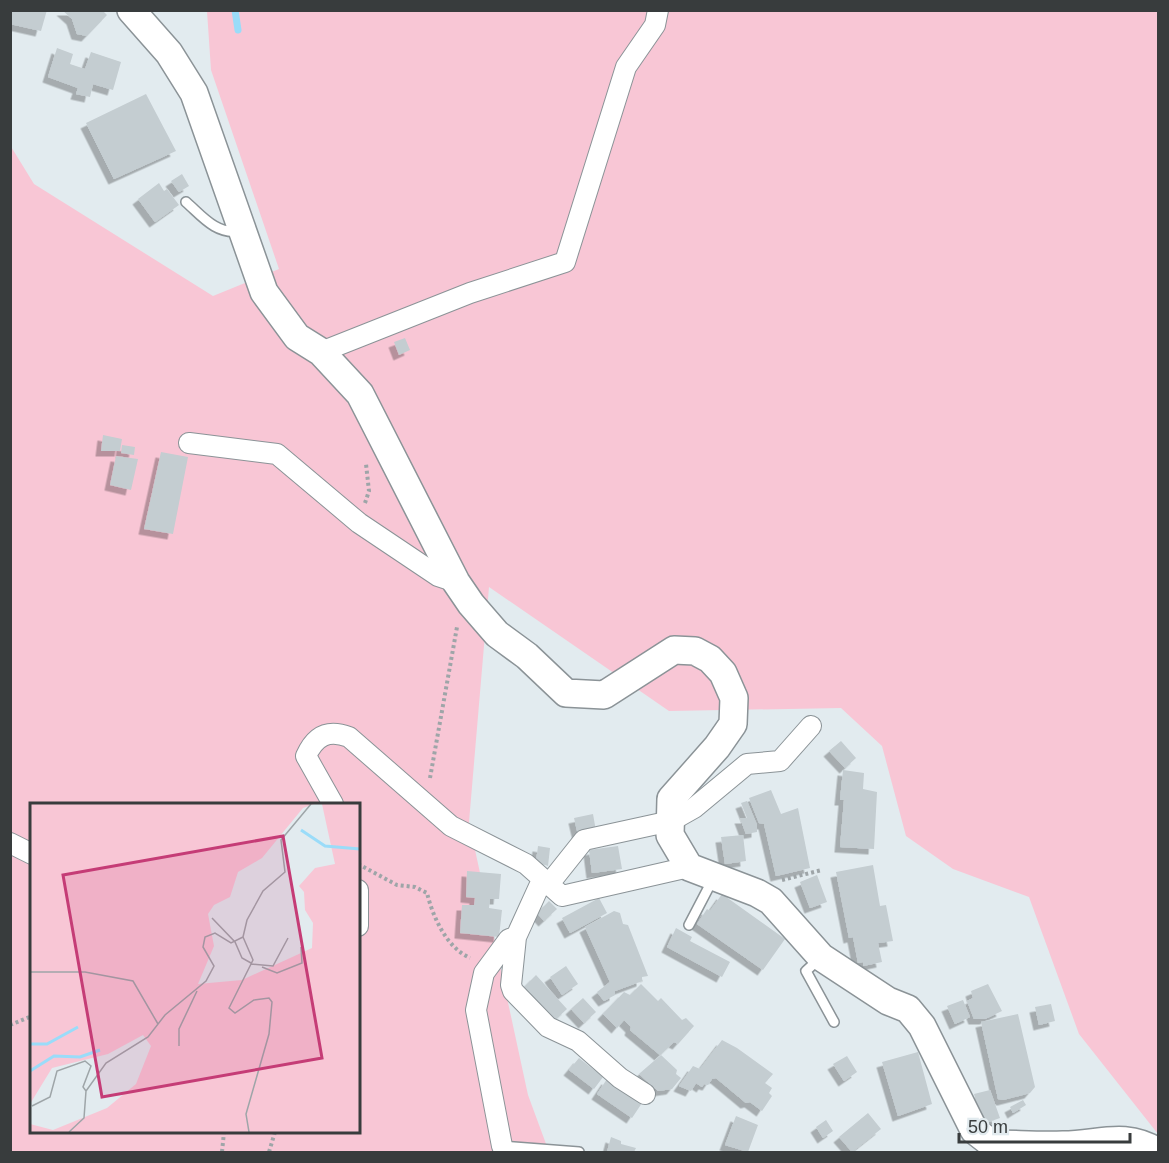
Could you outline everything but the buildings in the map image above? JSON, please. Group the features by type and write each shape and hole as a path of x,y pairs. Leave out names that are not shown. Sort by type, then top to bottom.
{"street":[{"path":"131,10 169,53 194,93 264,292 279,316 297,337 321,352 360,394 464,593 497,634 527,656 566,693 604,695 674,650 695,651 710,659 723,673 734,698 733,724 717,747 671,799 670,835 689,867"},
{"path":"321,352 470,293 565,262 626,67 655,25 658,10"},
{"path":"189,442 277,454 359,523 464,593"},
{"path":"645,1094 620,1078 578,1041 548,1026 513,991 511,974 516,937 545,882 584,840 671,821 694,808 747,764 780,761 811,726"},
{"path":"332,803 306,756 314,742 326,733 338,732 349,737 451,826 526,864 562,896 689,867 757,893 771,902 821,957 888,1000 908,1009 922,1026 974,1130 983,1139 992,1144 1068,1149 1102,1140 1135,1140 1158,1152"},
{"path":"10,843 30,853"},
{"path":"502,1146 476,1010 484,974 509,939 516,937"}],"lane":[{"path":"186,202 213,226 228,233 241,231"},
{"path":"689,925 714,877"},
{"path":"821,957 806,971 834,1022"},
{"path":"502,1146 579,1152"}],"path":[{"path":"438,815 429,776 464,593"},
{"path":"360,865 397,885 415,887 427,893 431,910 444,934 463,955 489,968"},
{"path":"757,893 782,879 822,870"},
{"path":"10,1025 30,1017"},
{"path":"222,1152 224,1133"},
{"path":"269,1152 274,1133"}],"shaded area":[{"path":"207,11 1158,11 1158,1134 1079,1034 1029,897 953,869 906,836 882,746 841,708 669,711 489,587 469,822 528,1095 549,1152 11,1152 10,145 34,184 213,296 279,269 211,70"}],"waterway":[{"path":"235,10 238,30"}]}
